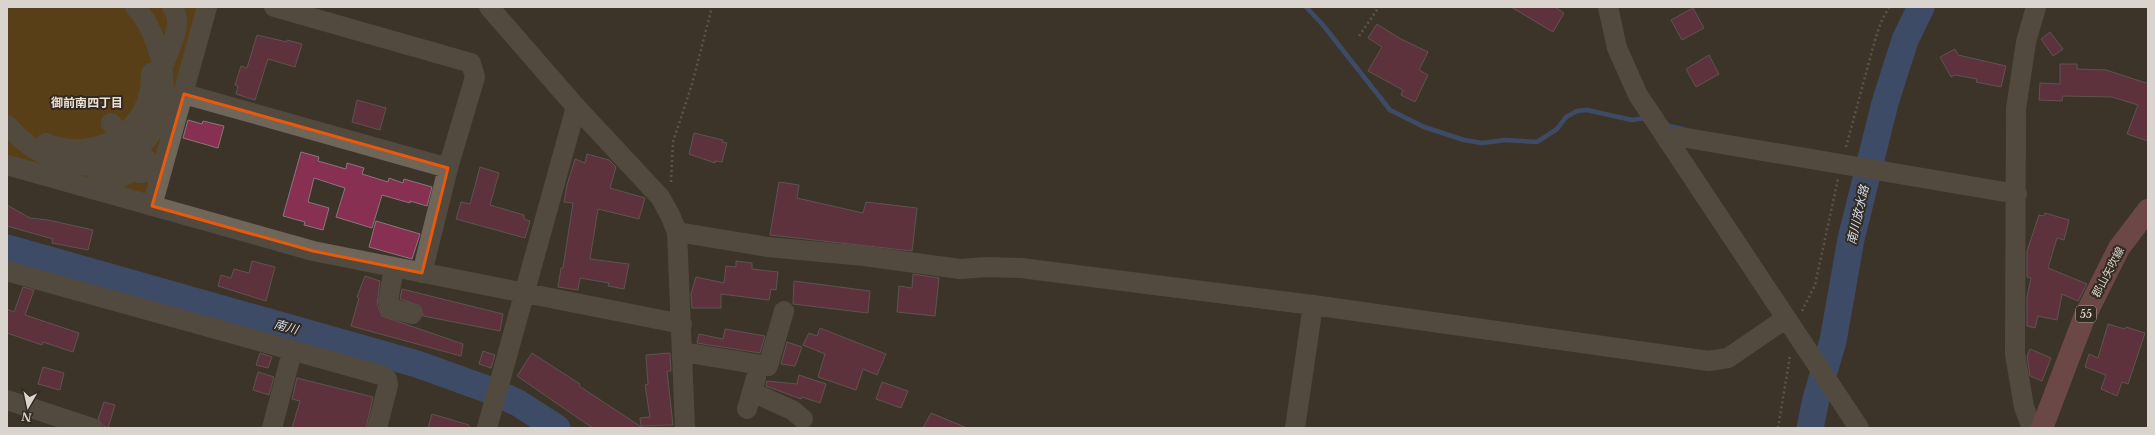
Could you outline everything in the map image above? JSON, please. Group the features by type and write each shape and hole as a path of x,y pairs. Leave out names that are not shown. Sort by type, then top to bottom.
{"main road":[{"name":"郡山矢吹線","path":"2042,428 2084,318 2119,248 2144,221"}],"street":[{"path":"18,132 46,143 67,149 93,148 116,130 131,128 141,114 151,88 151,69 146,45 147,24 135,7"},
{"path":"274,7 297,10 471,63 475,77 448,168 422,273"},
{"path":"489,7 576,107 664,204 677,232 682,324 685,428"},
{"path":"1608,7 1612,33 1625,70 1638,95 1859,428"},
{"path":"2032,428 2024,407 2015,354 2017,102 2026,42 2036,7"},
{"path":"162,65 166,61 176,31 177,17 186,10"},
{"path":"150,200 184,94 186,10"},
{"path":"146,45 162,65 163,87 158,121 143,145 143,161 150,200"},
{"path":"184,94 448,168"},
{"path":"487,428 576,107"},
{"path":"116,130 143,161"},
{"path":"18,132 49,157 74,165 96,166 143,161"},
{"path":"18,132 10,166 150,200 313,251 682,324"},
{"path":"1668,141 1681,138 2017,194"},
{"path":"95,183 121,177 143,161"},
{"path":"677,232 768,247 864,256 960,269 988,267 1021,268 1313,305 1709,361 1722,360 1795,331"},
{"path":"394,268 388,301 390,308 412,314"},
{"path":"7,271 385,377 388,385 377,428"},
{"path":"1295,428 1313,305"},
{"path":"683,352 768,366 784,311"},
{"path":"272,428 292,352"},
{"path":"760,365 750,400 792,410 803,419"},
{"path":"7,400 92,428"}],"path":[{"path":"664,204 668,195 671,181 673,142 692,84 712,7"},
{"path":"1359,36 1379,7"},
{"path":"1778,428 1795,331 1815,285 1875,40 1881,22 1889,7"}],"highlighted area":[{"path":"184,94 448,168 422,273 313,251 152,206"}],"shaded area":[{"path":"7,7 200,7 146,197 7,158"}],"building":[{"path":"1511,7 1555,7 1564,13 1553,32"},
{"path":"1693,8 1704,28 1682,40 1671,20"},
{"path":"1377,24 1399,38 1428,52 1419,70 1428,75 1415,102 1401,95 1403,90 1368,71 1382,47 1368,38"},
{"path":"2050,32 2063,49 2053,56 2041,39"},
{"path":"257,35 302,44 295,67 268,59 255,100 236,94 238,86 235,85 241,66 247,68"},
{"path":"1955,49 1958,55 2006,66 2001,87 1976,82 1977,79 1955,75 1951,77 1940,57"},
{"path":"1709,55 1719,74 1696,87 1686,69"},
{"path":"2060,64 2077,64 2077,69 2106,70 2146,83 2148,82 2148,141 2127,134 2138,105 2112,97 2063,96 2062,101 2039,100 2040,83 2060,84"},
{"path":"357,100 386,108 380,130 352,122"},
{"path":"188,120 202,124 203,121 224,126 218,148 183,138"},
{"path":"694,133 723,140 722,142 727,143 722,162 715,161 715,163 689,154"},
{"path":"301,152 319,157 318,161 346,169 347,163 364,168 362,174 388,182 389,178 403,183 404,179 432,187 427,206 382,195 372,228 336,217 345,188 314,178 308,202 329,208 323,230 304,225 305,222 283,216"},
{"path":"587,154 609,160 616,167 610,188 645,198 639,219 598,209 590,259 629,264 624,289 608,286 609,283 580,278 578,290 558,287 561,268 563,268 573,203 564,202 567,185 575,159 585,163"},
{"path":"480,167 499,173 490,205 524,215 524,219 530,221 525,238 456,219 461,202 470,204"},
{"path":"779,182 799,185 797,198 863,213 866,202 917,208 912,251 770,235"},
{"path":"7,205 30,218 48,220 93,230 88,250 52,243 53,239 7,226"},
{"path":"2045,213 2069,220 2064,240 2057,238 2048,268 2087,284 2078,301 2062,294 2057,320 2038,316 2035,328 2027,326 2027,297 2031,278 2027,277 2027,251 2039,215 2044,216"},
{"path":"376,221 420,234 412,259 369,247"},
{"path":"252,261 275,267 266,301 218,286 221,275 231,278 234,269 249,273"},
{"path":"736,261 752,263 752,269 778,272 776,290 771,289 769,300 721,294 721,308 692,308 691,294 696,277 724,283 726,266 736,267"},
{"path":"913,274 939,278 935,316 897,312 899,286 912,288"},
{"path":"365,276 380,281 377,304 382,316 463,344 461,356 351,326 359,298 357,297"},
{"path":"794,281 870,291 868,313 793,304"},
{"path":"23,287 34,290 25,315 79,333 73,352 43,342 42,345 7,333 7,309 14,312"},
{"path":"402,289 503,314 500,331 423,316 420,306 400,299"},
{"path":"2108,324 2125,329 2126,327 2145,333 2128,384 2122,382 2117,396 2101,389 2106,375 2085,367 2089,354 2098,358"},
{"path":"820,328 886,354 877,375 863,369 856,390 818,377 825,354 803,345 809,333 817,336"},
{"path":"725,329 765,336 760,353 697,343 699,334 723,339"},
{"path":"787,342 802,347 795,366 781,364"},
{"path":"2030,349 2051,358 2042,381 2030,376 2027,356"},
{"path":"483,351 495,355 491,368 479,364"},
{"path":"260,353 272,357 268,368 256,365"},
{"path":"532,353 643,428 593,428 578,418 517,376"},
{"path":"670,353 671,371 667,371 673,425 641,426 640,418 650,417 645,385 648,384 646,355"},
{"path":"43,367 64,373 60,390 38,384"},
{"path":"258,372 274,377 269,395 253,390"},
{"path":"799,375 826,384 820,403 802,397 801,399 766,386 767,381 797,384"},
{"path":"297,378 373,397 366,428 292,428 300,401 292,399"},
{"path":"882,382 908,391 901,408 876,399"},
{"path":"104,402 115,405 108,428 103,426 98,419"},
{"path":"931,413 967,428 923,428"},
{"path":"432,414 469,425 469,428 428,428"}],"waterway":[{"path":"1306,7 1323,25 1390,110 1424,127 1464,140 1482,143 1505,140 1537,142 1557,129 1566,117 1577,111 1587,110 1632,120 1646,118"},
{"name":"南川放水路","path":"1810,428 1816,399 1833,341 1851,239 1885,103 1905,40 1921,7"},
{"path":"1666,123 1669,126 1683,129"},
{"name":"南川","path":"7,248 417,364 492,391 518,403 557,428"}],"district":[{"name":"御前南四丁目","path":"87,103"}]}
